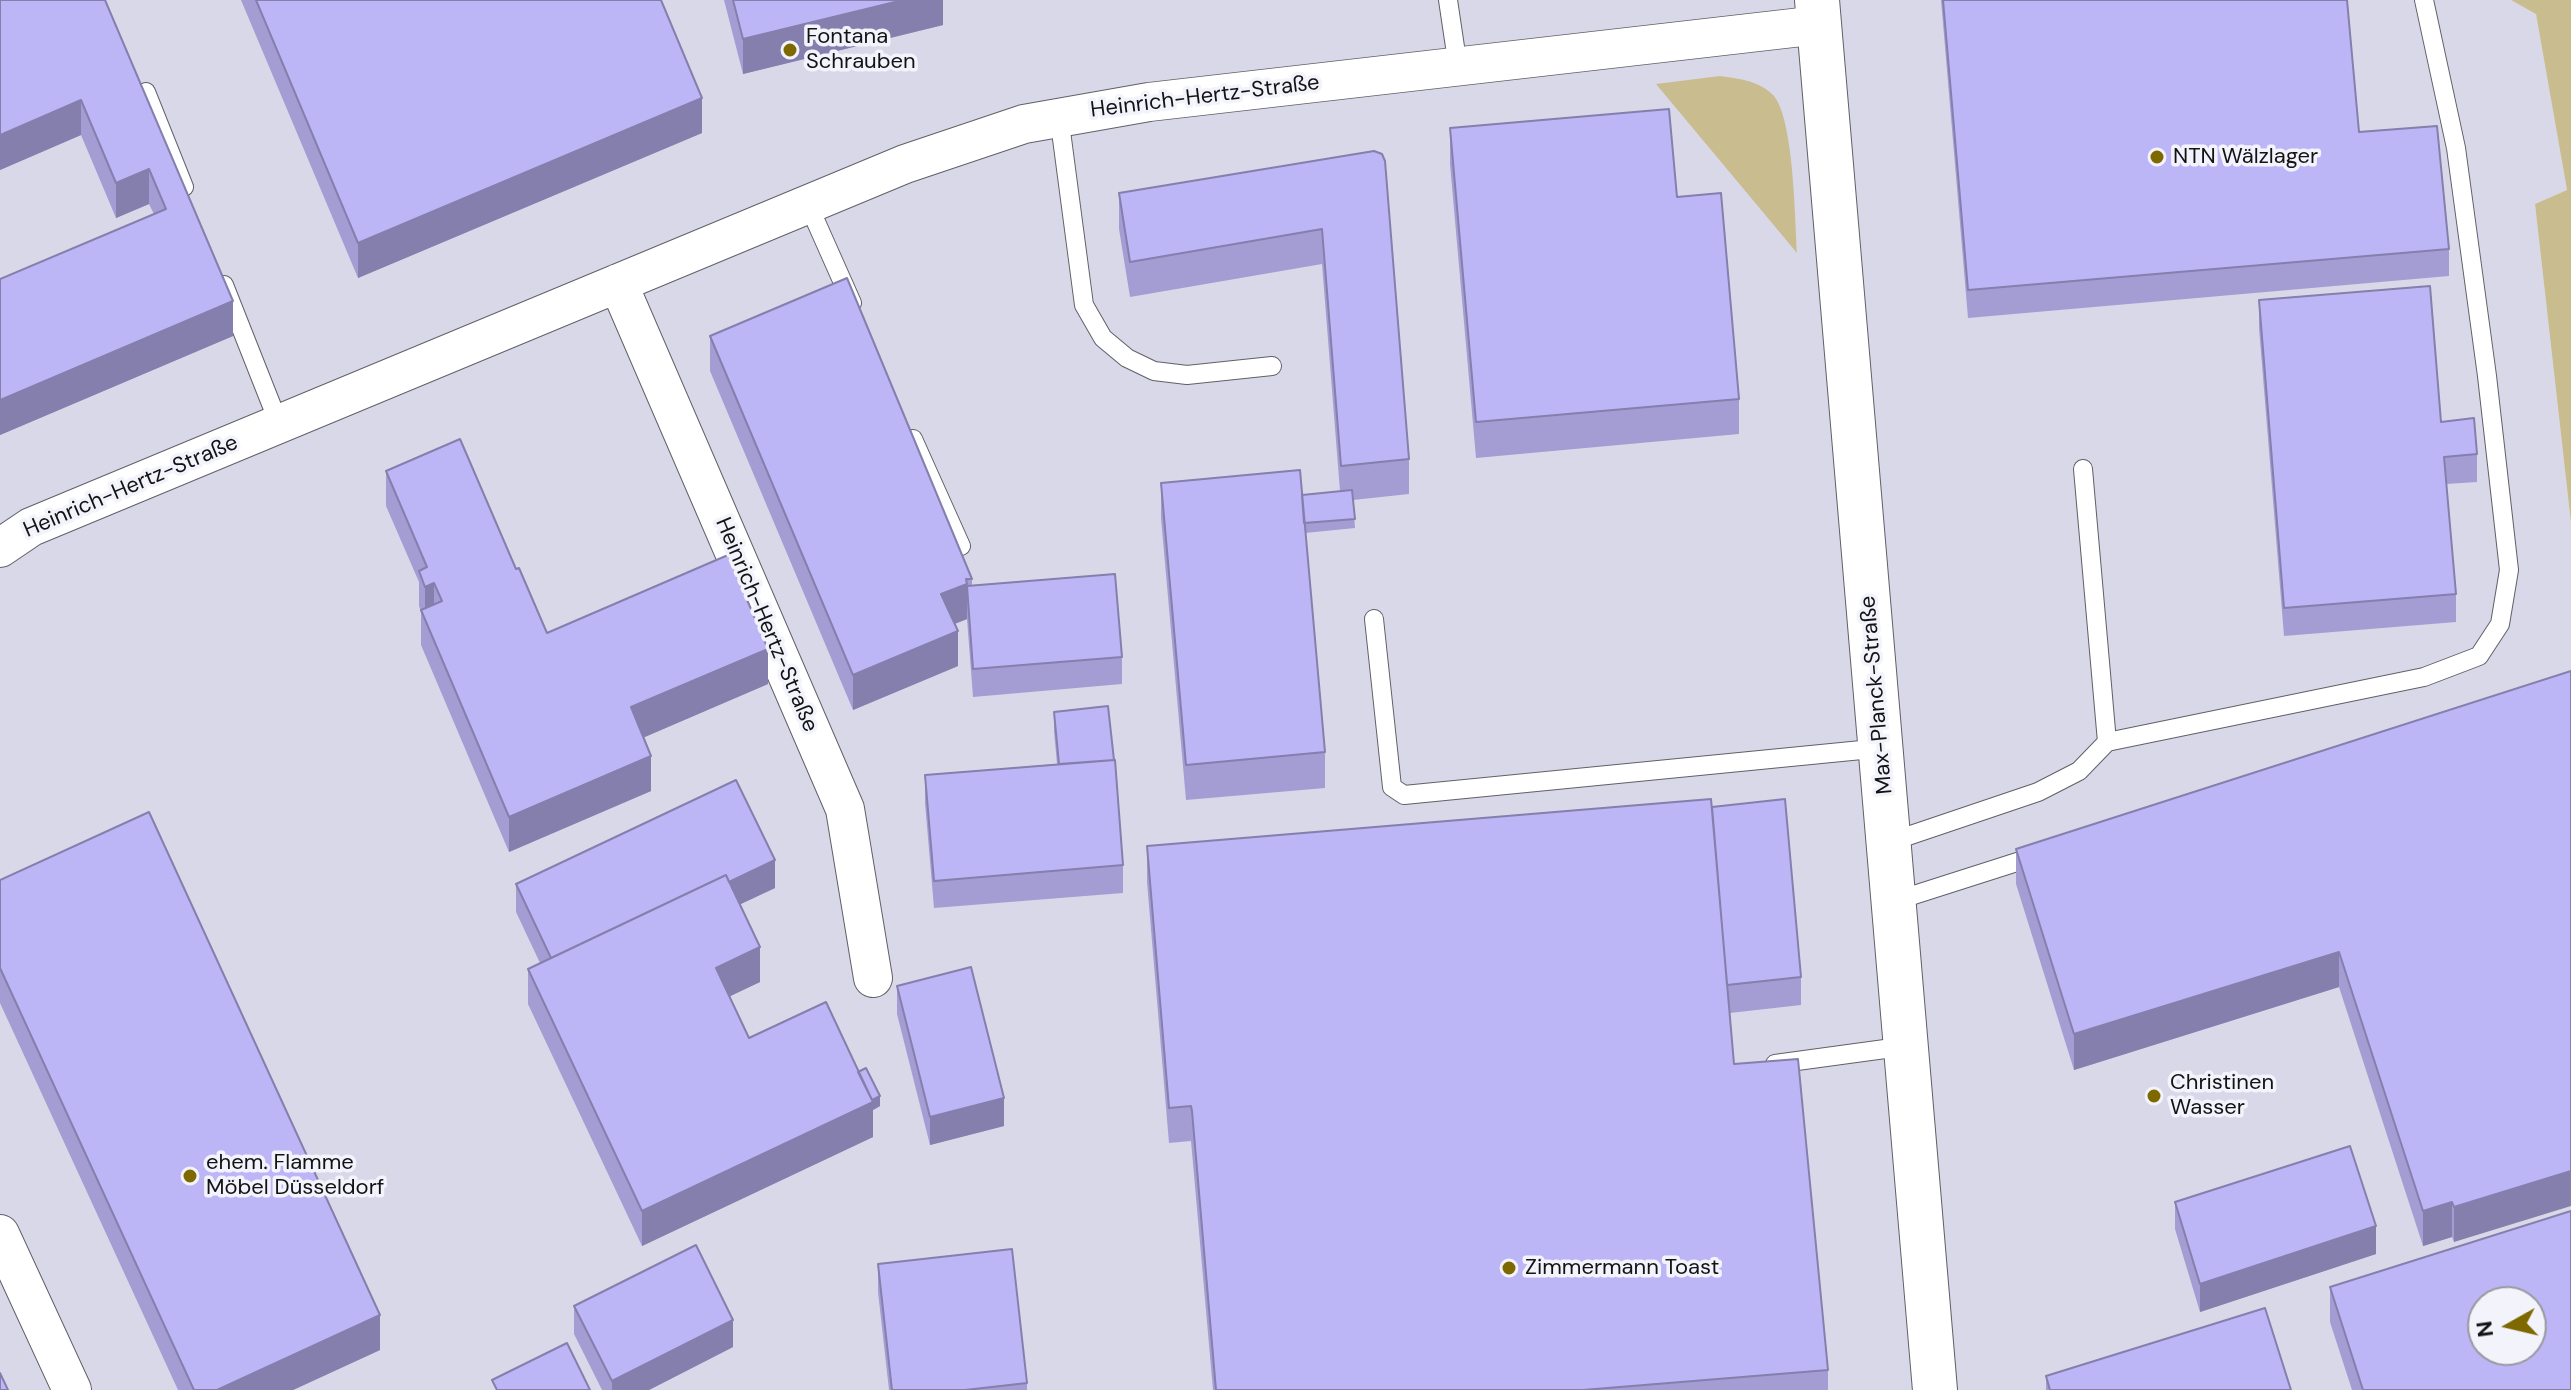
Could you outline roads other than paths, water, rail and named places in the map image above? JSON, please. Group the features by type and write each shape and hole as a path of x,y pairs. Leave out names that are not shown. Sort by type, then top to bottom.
{"street":[{"name":"Heinrich-Hertz-Straße","path":"0,548 31,527 808,204 905,164 1024,124 1149,102 1458,67 1818,13"},
{"name":"Max-Planck-Straße","path":"1818,13 1935,1390"},
{"name":"Heinrich-Hertz-Straße","path":"618,283 845,809 873,978"},
{"path":"0,1234 72,1390"}],"lane":[{"path":"1448,0 1458,67"},
{"path":"1890,842 2038,792 2079,771 2107,742 2424,677 2479,656 2500,624 2509,570 2487,376 2456,148 2424,0"},
{"path":"146,92 192,207"},
{"path":"1059,116 1084,305 1103,338 1127,358 1154,371 1187,375 1272,366"},
{"path":"808,204 859,318"},
{"path":"215,265 279,424"},
{"path":"904,418 961,546"},
{"path":"2083,469 2107,742"},
{"path":"1374,619 1392,787 1404,795 1882,748"},
{"path":"1895,901 2060,848"},
{"path":"1771,1065 1907,1046"}],"place":[{"name":"Fontana Schrauben","path":"790,50"},
{"name":"NTN Wälzlager","path":"2157,157"},
{"name":"Christinen Wasser","path":"2154,1096"},
{"name":"ehem. Flamme Möbel Düsseldorf","path":"190,1176"},
{"name":"Zimmermann Toast","path":"1509,1268"}]}
